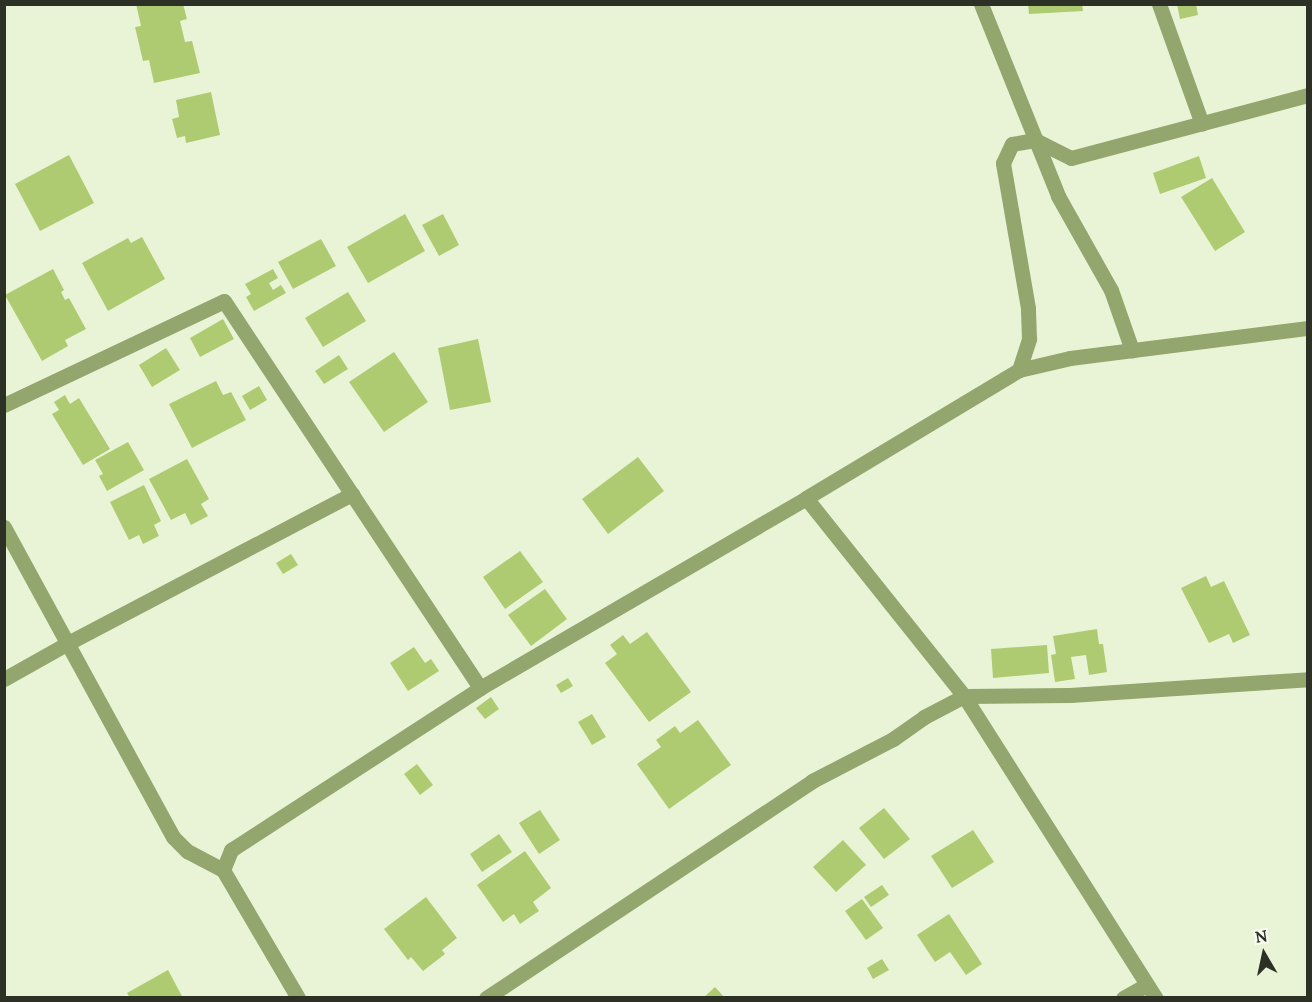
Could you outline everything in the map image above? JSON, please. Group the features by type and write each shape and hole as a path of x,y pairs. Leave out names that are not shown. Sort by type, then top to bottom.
{"street":[{"path":"981,4 1058,195 1111,290 1132,350"},
{"path":"1159,4 1202,124"},
{"path":"1019,370 1029,339 1028,308 1004,163 1012,144 1035,140 1071,158 1308,95"},
{"path":"4,405 224,301 480,688"},
{"path":"223,870 231,850 480,688 806,498 1019,370 1070,358 1308,328"},
{"path":"4,679 68,642 351,494"},
{"path":"806,498 964,696 1029,802 1108,920 1156,998"},
{"path":"4,527 173,837 187,851 223,870 298,998"},
{"path":"486,998 812,781 893,739 924,717 964,696 1070,695 1308,679"},
{"path":"1123,998 1146,985"}],"building":[{"path":"136,4 183,4 187,19 180,21 185,42 192,41 200,73 154,83 149,60 143,61 135,27 141,26"},
{"path":"1028,4 1082,4 1083,11 1029,14"},
{"path":"1177,4 1196,4 1198,15 1180,19"},
{"path":"211,92 220,135 186,143 185,136 177,138 172,119 179,117 176,100"},
{"path":"69,155 94,203 40,231 15,184"},
{"path":"1199,156 1206,178 1160,194 1153,173"},
{"path":"1212,178 1245,232 1215,251 1181,197"},
{"path":"405,214 425,251 368,283 347,247"},
{"path":"443,214 459,245 439,256 422,225"},
{"path":"142,237 165,279 108,311 82,263 128,238 131,243"},
{"path":"321,239 336,266 293,289 278,262"},
{"path":"53,269 64,290 61,292 65,300 69,298 86,329 65,340 68,346 42,361 5,295"},
{"path":"273,269 278,278 269,283 273,290 281,285 286,293 254,311 246,297 251,294 245,284"},
{"path":"348,292 366,321 323,347 305,318"},
{"path":"223,319 234,339 200,357 190,338"},
{"path":"478,339 491,402 450,410 438,348"},
{"path":"166,348 180,370 152,387 139,365"},
{"path":"394,352 428,402 384,432 349,382"},
{"path":"339,355 348,369 324,384 315,371"},
{"path":"216,381 223,395 231,392 246,420 192,448 169,404"},
{"path":"259,386 267,400 250,410 242,396"},
{"path":"65,395 70,404 79,398 110,449 83,465 52,414 59,410 54,402"},
{"path":"128,442 144,470 107,491 99,476 103,474 95,460"},
{"path":"638,457 664,491 608,534 582,499"},
{"path":"187,459 209,499 201,504 208,516 191,525 185,513 171,520 149,479"},
{"path":"144,485 161,521 154,525 159,536 143,544 139,535 129,540 110,502"},
{"path":"520,551 543,582 505,609 483,577"},
{"path":"291,554 298,565 283,574 276,563"},
{"path":"1206,576 1211,587 1224,581 1250,635 1233,643 1229,634 1209,643 1181,588"},
{"path":"545,589 567,619 531,646 508,615"},
{"path":"1097,629 1099,644 1103,644 1107,672 1089,675 1086,655 1071,657 1075,679 1055,682 1051,655 1056,654 1053,636"},
{"path":"647,632 691,692 649,722 605,663 617,654 610,645 623,635 630,644"},
{"path":"1047,645 1049,673 993,678 991,649"},
{"path":"414,647 425,663 431,659 439,671 408,691 390,663"},
{"path":"568,678 573,686 561,693 556,685"},
{"path":"491,697 499,709 485,719 476,708"},
{"path":"592,714 606,737 592,745 578,722"},
{"path":"698,720 731,765 669,809 637,764 661,747 656,740 675,726 680,733"},
{"path":"417,764 433,785 420,795 404,774"},
{"path":"884,808 910,839 884,859 859,828"},
{"path":"540,810 560,840 539,854 519,823"},
{"path":"973,830 994,862 952,888 931,856"},
{"path":"499,834 512,852 482,872 470,854"},
{"path":"843,840 866,865 836,892 813,867"},
{"path":"525,851 551,888 533,902 539,911 520,924 514,914 503,922 477,885"},
{"path":"882,885 889,895 871,907 864,897"},
{"path":"426,897 457,938 442,950 445,954 423,971 411,957 408,960 384,929"},
{"path":"862,899 883,928 866,940 845,911"},
{"path":"949,914 982,964 966,975 950,952 935,962 917,935"},
{"path":"882,959 889,970 873,979 867,968"},
{"path":"168,970 183,998 130,998 127,993"},
{"path":"715,987 725,998 703,998"}]}
